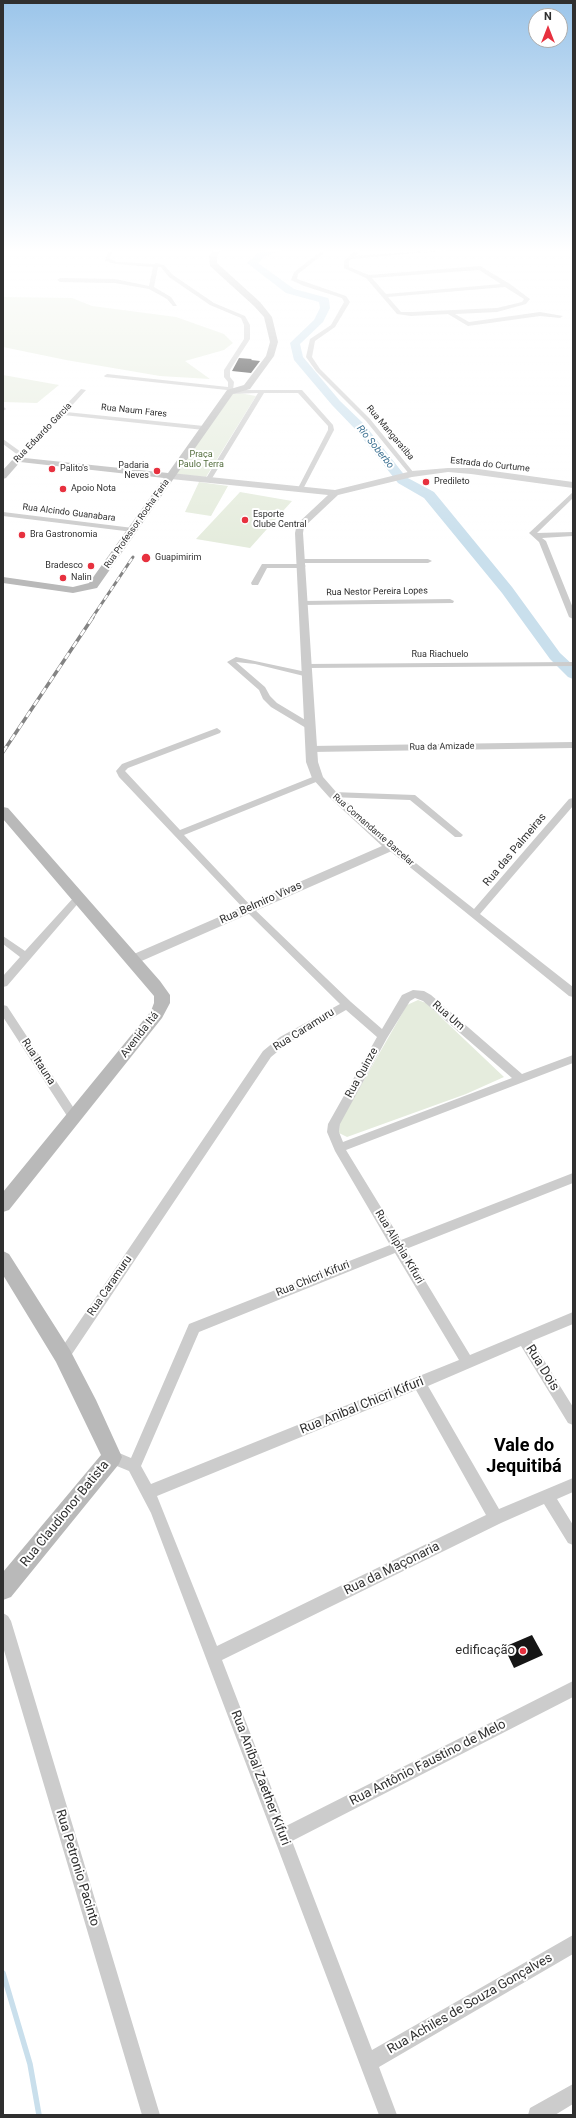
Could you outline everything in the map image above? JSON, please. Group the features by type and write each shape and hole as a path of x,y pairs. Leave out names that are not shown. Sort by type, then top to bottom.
{"main road":[{"path":"230,390 250,389 274,347"},
{"name":"Rua Professor Rocha Faria","path":"3,580 64,589 80,589 93,586 230,390"},
{"path":"20,457 171,476"},
{"name":"Rua Eduardo Garcia","path":"3,476 20,457"},
{"name":"Avenida Itá","path":"3,811 155,985 162,995 162,1003 157,1014 73,1116 3,1205"},
{"path":"3,1259 63,1356 90,1406 112,1457"},
{"name":"Rua Claudionor Batista","path":"3,1590 112,1457"}],"street":[{"path":"107,376 230,390 231,382 226,373 242,347"},
{"name":"Rua Mangaratiba","path":"311,347 309,357 318,370 368,420 408,475"},
{"path":"250,389 262,391 300,390 331,426 331,430 300,490"},
{"name":"Rua Eduardo Garcia","path":"20,457 83,390"},
{"path":"208,480 262,391"},
{"name":"Rua Naum Fares","path":"62,412 204,428"},
{"path":"3,441 20,457"},
{"name":"Estrada do Curtume","path":"335,493 408,475 459,470 553,482 571,482"},
{"path":"171,476 335,493"},
{"name":"Rua Comandante Barcelar","path":"335,493 300,526 309,726 312,762 318,778 333,795 390,847 573,993"},
{"path":"535,536 534,533 538,527 573,494"},
{"name":"Rua Alcindo Guanabara","path":"3,514 133,530"},
{"path":"535,536 573,534"},
{"path":"535,536 542,541 573,617"},
{"path":"254,583 265,566 428,561"},
{"name":"Rua Nestor Pereira Lopes","path":"303,603 450,601"},
{"name":"Rua Riachuelo","path":"309,726 274,705 266,697 262,689 231,662 236,659 307,670 572,664"},
{"name":"Rua Caramuru","path":"63,1356 267,1054 284,1040 347,1005 248,908 128,782 120,771 125,766 217,731"},
{"name":"Rua da Amizade","path":"311,749 573,745"},
{"path":"179,834 318,778"},
{"path":"333,795 412,797 458,835"},
{"name":"Rua das Palmeiras","path":"474,914 572,801"},
{"name":"Rua Belmiro Vivas","path":"132,960 390,847"},
{"path":"3,983 25,956 78,898"},
{"path":"3,939 25,956"},
{"name":"Rua Um","path":"383,1036 406,998 413,994 420,994 427,998 519,1078"},
{"name":"Rua Quinze","path":"333,1132 334,1124 383,1036 347,1005"},
{"name":"Rua Itauna","path":"3,1008 73,1116"},
{"path":"339,1148 519,1078 573,1059"},
{"name":"Rua Aliphia Kifuri","path":"333,1132 339,1148 467,1362"},
{"name":"Rua Chicri Kifuri","path":"134,1466 194,1328 573,1178"},
{"name":"Rua Anibal Chicri Kifuri","path":"149,1492 419,1383 573,1318"},
{"name":"Rua Dois","path":"523,1338 573,1419"},
{"path":"419,1383 496,1518"},
{"path":"112,1457 134,1466"},
{"name":"Rua Aníbal Zaether Kifuri","path":"134,1466 149,1492 388,2115"},
{"name":"Rua da Maçonaria","path":"213,1656 496,1518 573,1485"},
{"path":"547,1496 573,1538"},
{"name":"Rua Petronio Pacinto","path":"3,1621 151,2115"},
{"name":"Rua Antônio Faustino de Melo","path":"282,1837 573,1689"},
{"name":"Rua Achiles de Souza Gonçalves","path":"367,2063 573,1944"},
{"path":"537,2115 573,2093"}],"green space":[{"path":"3,347 228,347 224,350 185,361 210,379 160,376 66,360"},
{"path":"3,375 59,385 37,403 3,402"},
{"name":"Praça Paulo Terra","path":"240,393 256,396 206,477 176,474 232,394"},
{"path":"199,482 228,486 211,516 185,512"},
{"name":"Esporte Clube Central","path":"240,492 292,501 250,548 196,539"},
{"path":"418,1000 426,1003 504,1077 466,1094 347,1137 339,1133 340,1122 407,1005"}],"building":[{"path":"239,358 260,361 251,373 232,371"},
{"name":"edificação","path":"532,1635 543,1655 514,1668 504,1647"}],"waterway":[{"name":"Rio Soberbo","path":"296,347 298,358 336,403 360,427 402,480 429,495 507,590 555,656 573,674"},
{"path":"3,1973 30,2064 39,2115"}],"railway":[{"path":"92,618 133,557"},
{"path":"3,752 93,617"}],"place":[{"name":"Palito's","path":"52,469"},
{"name":"Padaria Neves","path":"157,471"},
{"name":"Predileto","path":"426,482"},
{"name":"Apoio Nota","path":"63,489"},
{"name":"Esporte Clube Central","path":"245,520"},
{"name":"Bra Gastronomia","path":"22,535"},
{"name":"Guapimirim","path":"146,558"},
{"name":"Bradesco","path":"91,566"},
{"name":"Nalin","path":"63,578"},
{"name":"edificação","path":"523,1651"}],"district":[{"name":"Vale do Jequitibá","path":"524,1456"}]}
